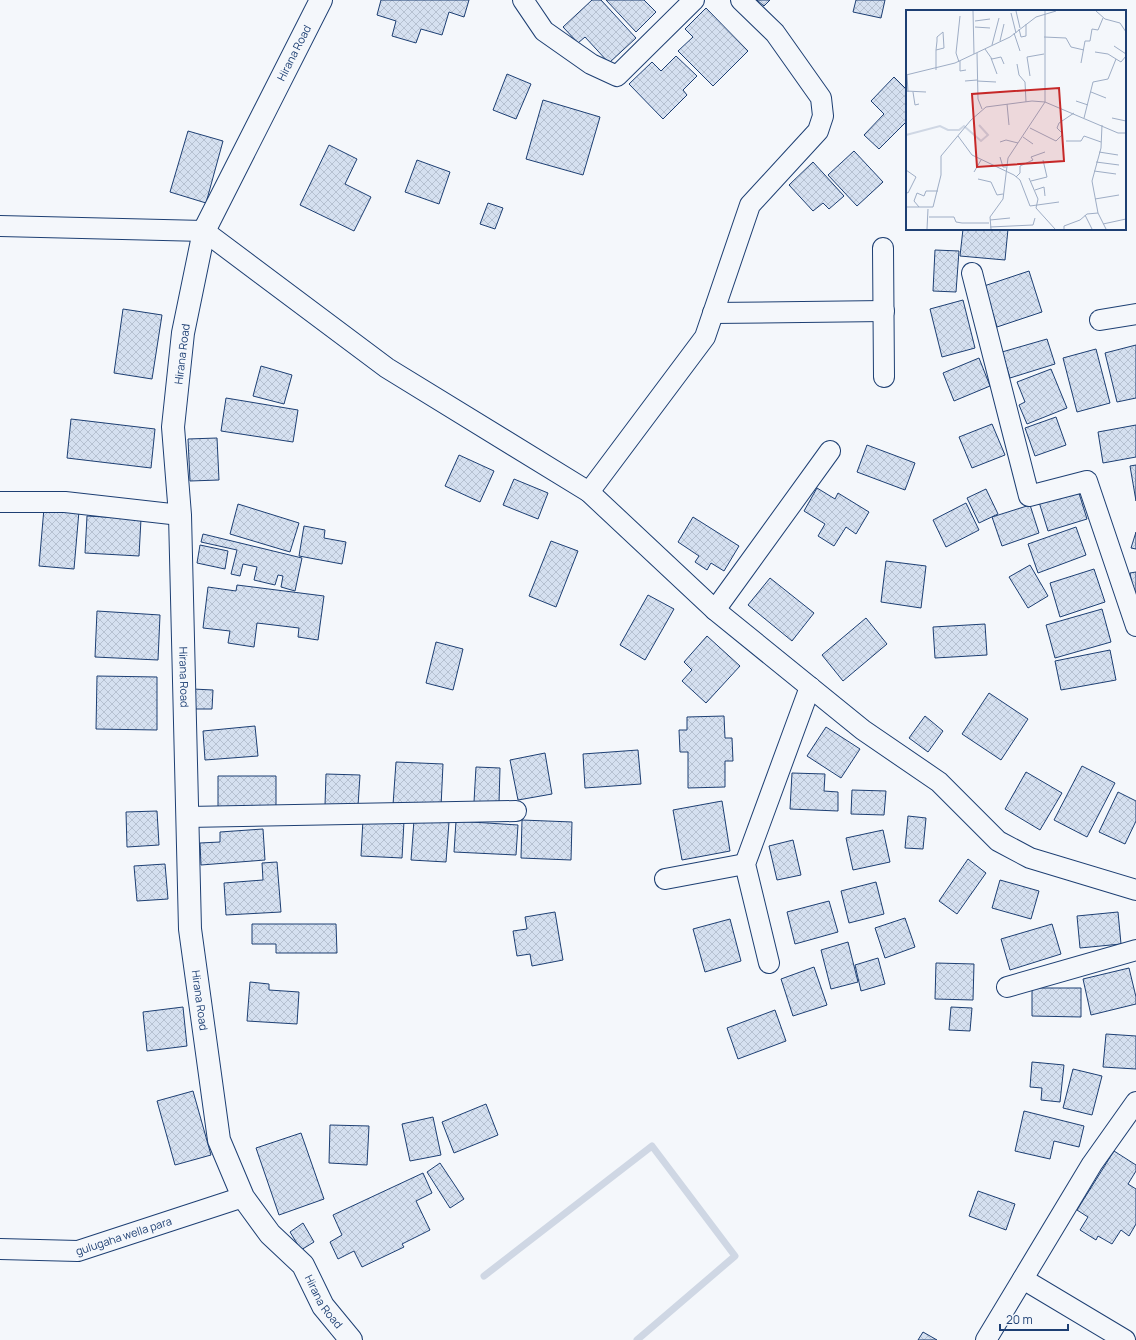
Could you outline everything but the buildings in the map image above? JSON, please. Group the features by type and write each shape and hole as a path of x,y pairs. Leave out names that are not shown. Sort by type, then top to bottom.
{"street":[{"name":"Hirana Road","path":"321,0 204,231 183,333 173,427 180,515 190,929 219,1140 243,1197 270,1234 303,1265 323,1306 351,1340"},
{"path":"523,0 544,31 591,64 617,76 694,0"},
{"path":"589,492 705,337 750,205 818,131 823,116 821,98 775,33 741,0"},
{"path":"0,226 204,231 386,368 589,492 715,610 863,730 939,782 998,841 1030,858 1136,890"},
{"path":"883,248 884,377"},
{"path":"972,273 1028,496 1087,481 1136,626"},
{"path":"713,313 884,311"},
{"path":"1100,320 1136,314"},
{"path":"715,610 830,451"},
{"path":"0,502 65,502 180,515"},
{"path":"770,963 745,864 810,687"},
{"path":"187,817 516,810"},
{"path":"665,879 745,864"},
{"path":"1008,987 1136,950"},
{"path":"986,1340 1092,1164 1136,1102"},
{"name":"gulugaha wella para","path":"0,1249 78,1251 243,1197"},
{"path":"1023,1279 1125,1340"}],"waterway":[{"path":"484,1276 652,1146 735,1256 637,1340"}]}
